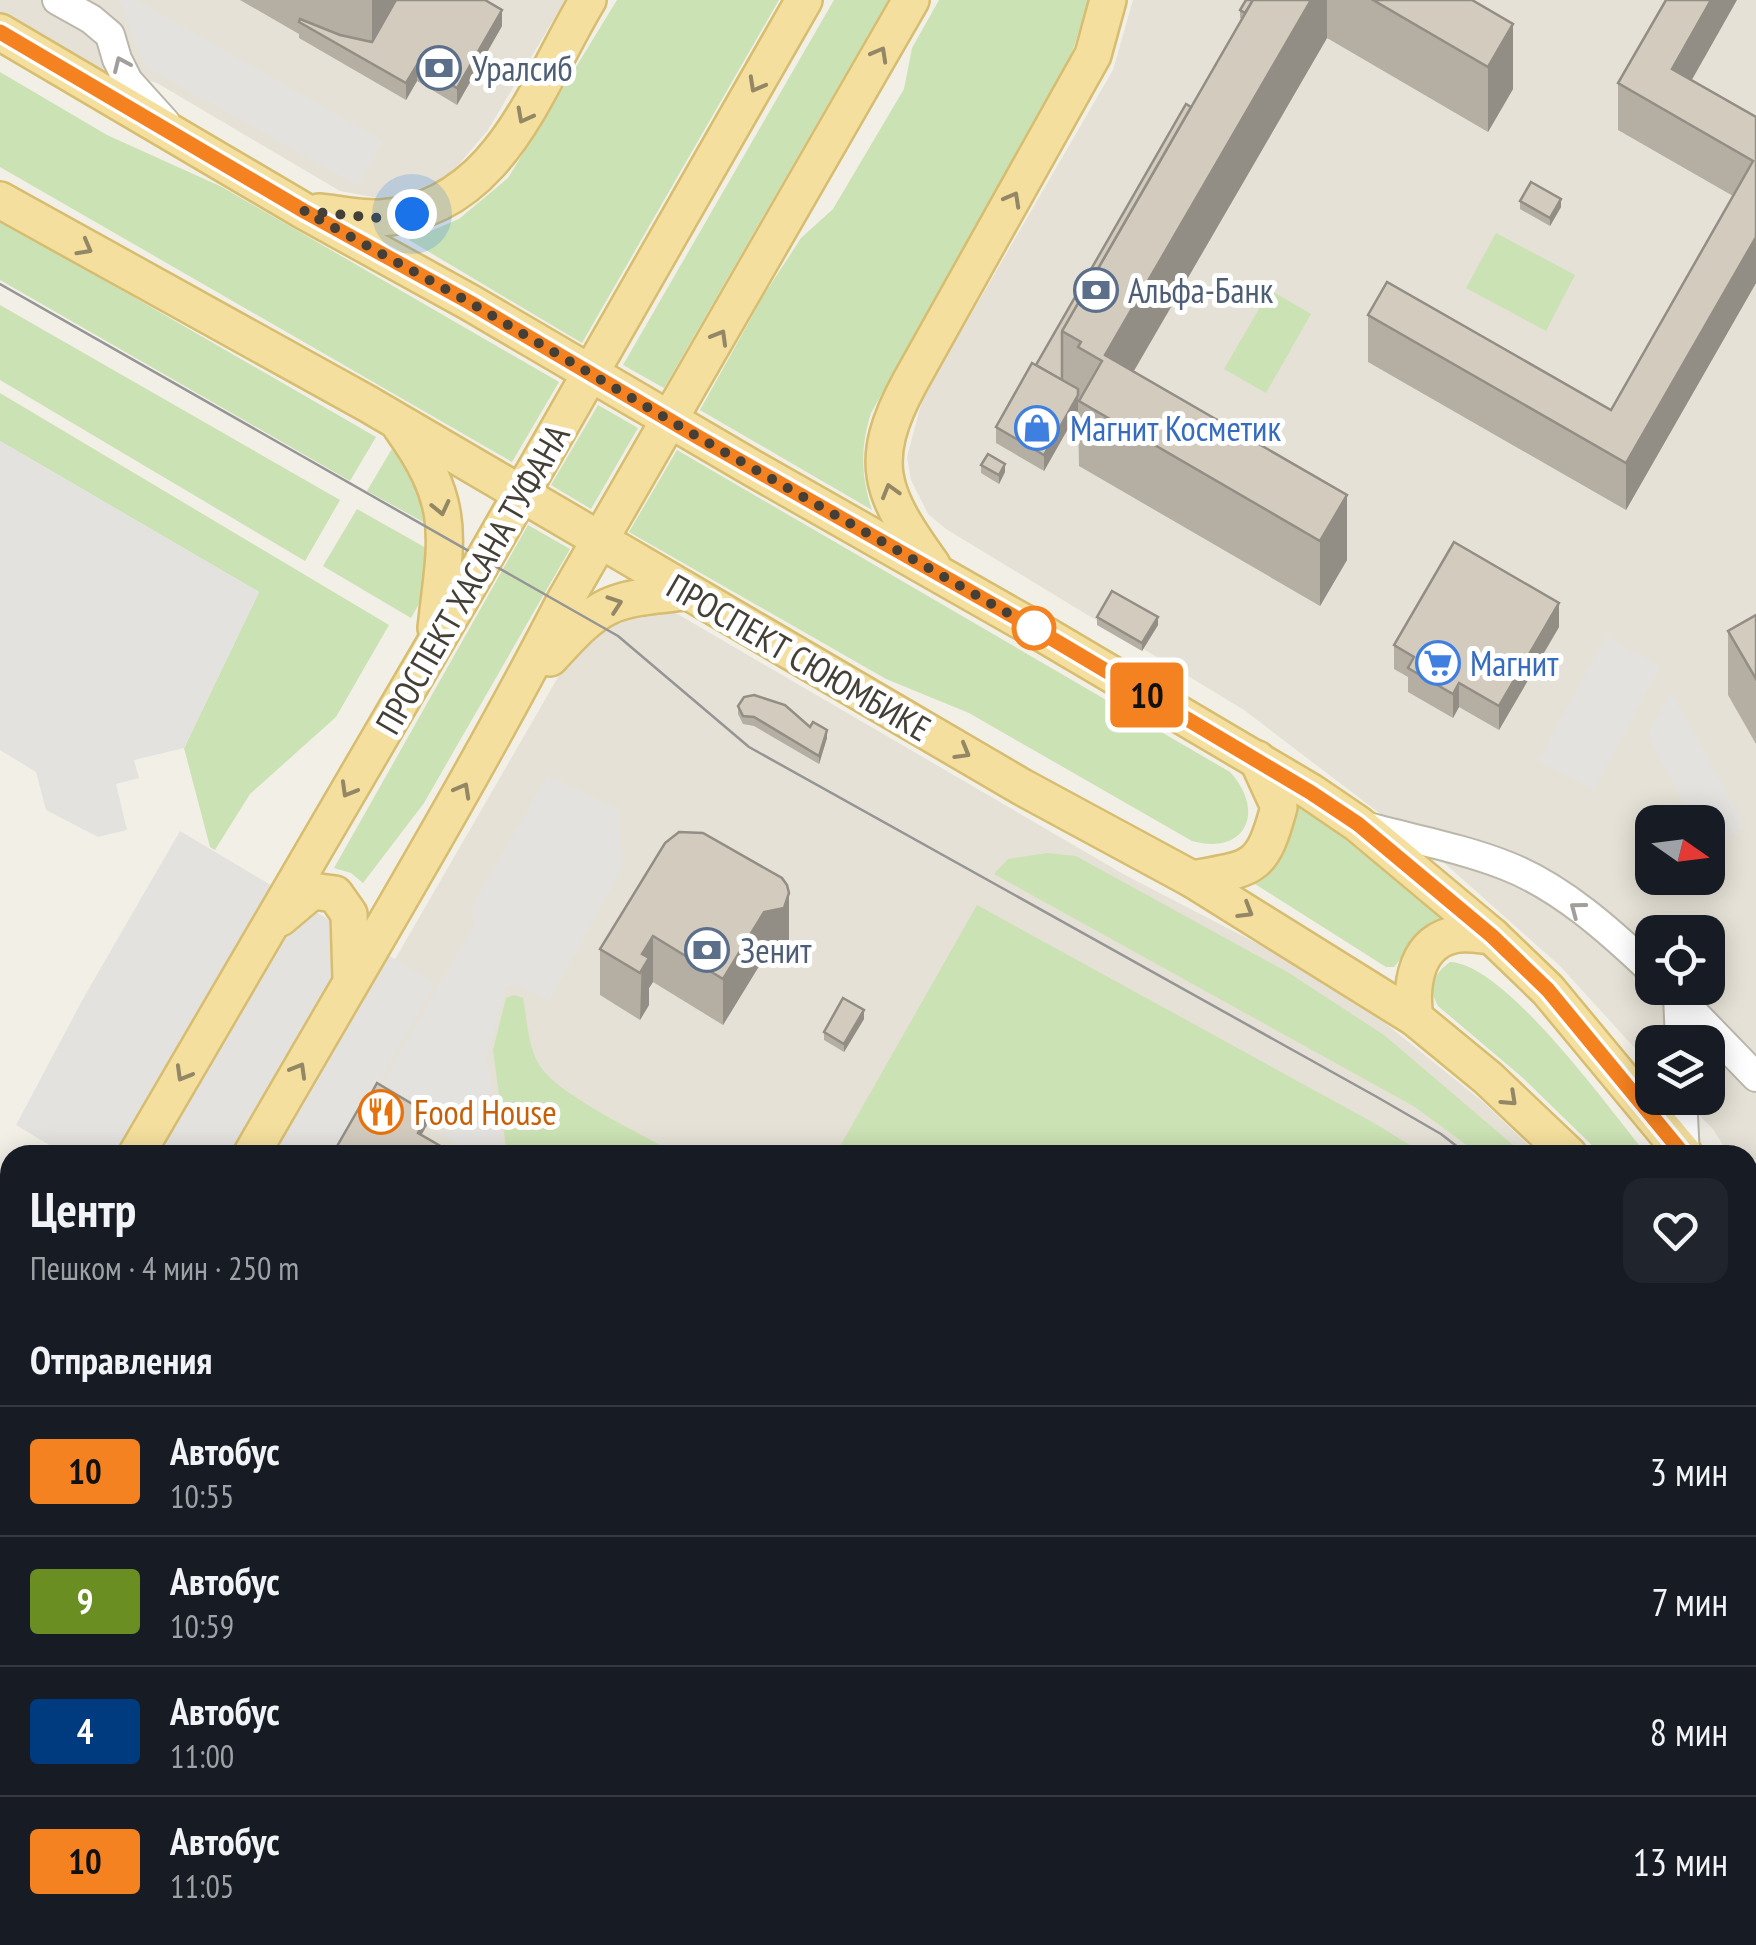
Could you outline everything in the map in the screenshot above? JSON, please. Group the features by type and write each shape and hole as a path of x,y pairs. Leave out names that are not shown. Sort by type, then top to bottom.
{"main road":[{"path":"304,211 378,218 412,214 444,202 476,178 509,142 588,0"},
{"name":"ПРОСПЕКТ ХАСАНА ТУФАНА","path":"142,1145 522,494 804,0"},
{"path":"257,1145 431,847 519,692 563,604 911,0"},
{"path":"938,574 907,530 887,488 882,457 887,430 1093,54 1108,0"},
{"path":"0,32 1257,759 1358,824 1492,936 1548,990 1677,1145"},
{"name":"ПРОСПЕКТ СЮЮМБИКЕ","path":"0,200 398,422 1022,787 1192,879 1415,1018 1488,1078 1558,1145"},
{"path":"398,422 434,481 444,510 446,540 434,642"},
{"path":"519,692 577,628 601,608 634,597 684,592"},
{"path":"1192,879 1244,870 1268,846 1279,806 1257,759"},
{"path":"267,929 312,891 335,894 349,914 351,979"},
{"path":"1415,1018 1410,989 1417,966 1430,949 1455,934 1492,936"}],"street":[{"path":"57,0 92,18 110,35 116,59 128,81 179,138"},
{"path":"1358,824 1506,866 1543,884 1635,955"},
{"path":"1687,1005 1756,1077"},
{"path":"1683,1115 1684,1145"}],"shaded area":[{"path":"0,0 565,0 488,130 449,176 406,194 378,198 340,191 157,83 94,67 0,13"},
{"path":"119,0 136,0 383,141 358,186 145,66"},
{"path":"1133,0 1756,0 1756,1145 1723,1145 1699,1115 1725,1115 1725,1025 1635,1025 1635,1048 1560,966 1441,860 1244,710 946,529 928,514 911,480 907,457 923,397 1113,70"},
{"path":"0,441 259,592 184,748 134,760 139,778 116,784 127,830 98,837 46,810 36,772 0,750"},
{"path":"669,609 1125,875 1312,972 1380,1019 1483,1102 1528,1145 288,1145 587,627"},
{"path":"1606,636 1660,666 1594,790 1538,761"},
{"path":"1671,692 1746,827 1725,838 1725,805 1684,805 1648,735"},
{"path":"547,775 620,810 621,869 549,1001 516,984 506,987 486,1058 501,1145 461,1145 439,1132 424,1109 382,1083 473,927 472,908"},
{"path":"180,831 435,983 343,1145 49,1145 16,1125"}],"green space":[{"path":"617,0 779,0 582,343 409,240 459,219 508,178"},
{"path":"834,0 888,0 664,388 623,365"},
{"path":"939,0 1088,0 1074,47 1055,88 871,413 863,462 872,510 700,410 764,295 801,238 833,209 904,89 912,48"},
{"path":"0,72 107,135 222,187 559,382 512,462 0,167"},
{"path":"0,220 376,437 350,481 0,280"},
{"path":"1496,233 1575,275 1546,331 1466,288"},
{"path":"1270,290 1311,314 1266,393 1224,369"},
{"path":"0,305 340,500 305,561 0,380"},
{"path":"0,393 389,625 336,717 250,794 215,850 210,847 184,748 259,592 0,441"},
{"path":"598,405 638,428 591,509 551,485"},
{"path":"393,447 409,463 436,529 367,491"},
{"path":"677,450 1230,772 1247,801 1245,827 1226,842 1192,841 969,713 886,679 629,532"},
{"path":"357,509 435,553 428,588 411,618 323,566"},
{"path":"528,525 570,549 424,803 363,883 351,873 334,868"},
{"path":"1299,804 1441,915 1438,923 1422,933 1394,967 1386,967 1247,879"},
{"path":"1047,853 1076,856 1289,973 1384,1035 1513,1145 1466,1145 1415,1107 994,874 1008,859"},
{"path":"977,905 1410,1145 841,1145"},
{"path":"1450,962 1473,969 1499,987 1556,1042 1639,1145 1592,1145 1523,1078 1438,1006 1433,993 1440,971"},
{"path":"506,998 523,998 533,1051 550,1078 661,1145 506,1145 493,1050"}],"building":[{"path":"396,0 485,0 502,10 457,88 417,65 406,83 299,22 300,19 340,35 372,42"},
{"path":"1246,0 1253,0 1245,13 1240,10"},
{"path":"1253,0 1311,0 1105,355 1347,495 1320,541 1079,401 1102,361 1078,347 1081,342 1062,331"},
{"path":"1373,0 1472,0 1513,24 1488,67"},
{"path":"1666,0 1711,0 1672,69 1756,117 1756,237 1626,463 1368,315 1387,282 1611,410 1753,161 1618,83"},
{"path":"1186,104 1191,107 1062,331 1062,380 1036,365"},
{"path":"1531,182 1561,199 1550,218 1520,201"},
{"name":"Магнит Косметик","path":"1032,363 1078,389 1044,455 996,427"},
{"path":"988,454 1005,464 999,475 981,465"},
{"path":"1454,542 1559,603 1499,706 1459,683 1453,694 1408,668 1414,657 1394,645"},
{"path":"1112,591 1158,617 1142,643 1097,617"},
{"path":"1756,615 1756,679 1728,631"},
{"path":"754,695 785,705 810,727 813,722 827,730 819,756 754,717 743,716 738,706 744,697"},
{"path":"679,832 703,833 782,878 787,885 789,893 784,908 764,912 723,979 653,936 642,954 649,958 640,973 600,949 665,843"},
{"path":"843,998 864,1010 844,1044 824,1032"},
{"path":"377,1083 429,1114 418,1133 439,1145 338,1145 363,1101 366,1103"}],"tram line":[{"path":"0,284 618,636 749,747 1377,1097 1455,1145"}],"bus line":[{"name":"10","path":"0,32 304,211 1034,628 1310,792 1358,824 1492,936 1548,990 1676,1145"}],"place":[{"name":"Уралсиб","path":"439,68"},
{"name":"Альфа-Банк","path":"1096,290"},
{"name":"Магнит Косметик","path":"1037,428"},
{"name":"Магнит","path":"1438,663"},
{"name":"Зенит","path":"707,950"},
{"name":"Food House","path":"381,1112"}],"route":[{"path":"412,214 378,218 304,211 1034,628"}]}
